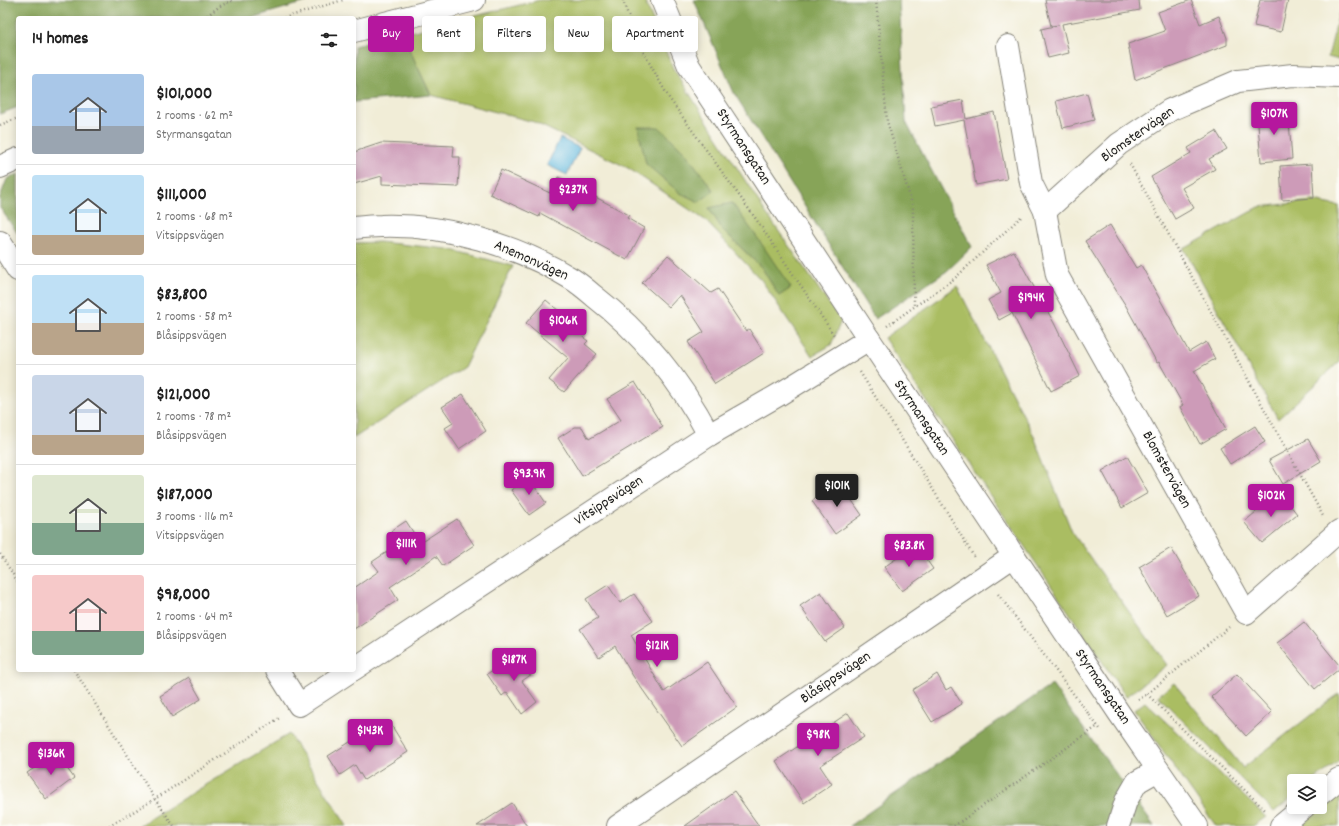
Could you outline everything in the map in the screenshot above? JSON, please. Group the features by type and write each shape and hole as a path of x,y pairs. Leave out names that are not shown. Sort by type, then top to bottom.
{"street":[{"path":"356,30 474,0"},
{"name":"Styrmansgatan","path":"662,0 689,66 1014,556 1197,826"},
{"name":"Blomstervägen","path":"1008,46 1031,183 1045,210 1058,276 1246,613 1336,533"},
{"name":"Blomstervägen","path":"1045,210 1119,144 1170,110 1238,81 1293,75 1339,77"},
{"path":"0,167 16,160"},
{"name":"Anemonvägen","path":"356,228 381,226 427,228 474,237 528,256 573,280 613,311 641,339 670,372 696,410 709,435"},
{"path":"0,242 16,267"},
{"name":"Vitsippsvägen","path":"356,667 709,435 780,394 869,339"},
{"name":"Blåsippsvägen","path":"618,826 1014,556"},
{"path":"278,672 299,705"},
{"name":"Vitsippsvägen","path":"299,705 348,672"},
{"path":"1118,826 1126,801 1137,782 1158,770"},
{"path":"1327,788 1339,779"},
{"path":"1281,826 1296,814"}],"path":[{"path":"207,16 220,6 234,0"},
{"path":"291,16 343,0"},
{"path":"623,0 636,39 669,98 756,219 864,378 947,512 985,577 1102,732"},
{"path":"876,0 887,121 913,207 914,307"},
{"path":"0,125 16,119"},
{"path":"1119,144 1336,533"},
{"path":"869,339 955,278 1022,216 1045,210"},
{"path":"0,554 16,579"},
{"path":"75,672 155,799 174,826"},
{"path":"1147,694 1281,826"},
{"path":"109,826 155,799 299,705"}],"green space":[{"path":"0,0 313,0 258,16 16,16 16,108 0,114"},
{"path":"540,0 644,0 651,16 612,16 612,52 666,52 673,68 766,213 841,321 831,345 812,356 762,281 705,220 628,168 534,122 431,95 411,52 414,52 414,31 422,29 422,52 475,52 475,16","holes":["709,208 791,288 779,295 762,268 722,229"]},
{"path":"694,0 899,0 906,122 972,247 947,271 875,319 734,93"},
{"path":"1339,13 1339,60 1328,57"},
{"path":"368,42 368,52 411,52 431,95 356,102 356,46"},
{"path":"638,127 659,127 685,152 714,191 699,202 680,193 646,164"},
{"path":"16,175 16,231 0,208 0,197 7,179"},
{"path":"1313,201 1339,206 1339,362 1278,419 1184,249 1259,207"},
{"path":"732,203 791,288 779,296 762,268 722,229 709,208"},
{"path":"379,242 448,249 513,266 464,367 356,437 356,243"},
{"path":"957,286 1033,434 1072,532 1167,665 1126,697 884,338"},
{"path":"1174,683 1243,768 1339,693 1339,761 1322,774 1287,774 1287,802 1274,812 1158,696"},
{"path":"1052,685 1154,826 849,826 1038,694"},
{"path":"1145,702 1266,817 1253,826 1216,826 1134,710"},
{"path":"289,734 347,826 139,826 154,816"},
{"path":"1339,793 1339,826 1298,826 1313,814 1327,814 1327,803"}],"water":[{"path":"560,138 580,148 567,175 547,165"}],"building":[{"path":"1045,0 1139,0 1140,10 1062,24 1069,53 1048,58 1041,29 1059,25 1051,26"},
{"path":"1191,0 1200,24 1219,16 1227,38 1227,45 1135,80 1128,44 1165,31 1158,12"},
{"path":"1260,0 1288,0 1281,32 1254,26"},
{"path":"1087,93 1094,120 1063,128 1056,101"},
{"path":"963,100 966,119 994,112 1007,179 976,185 964,120 935,126 931,106"},
{"path":"1288,109 1292,159 1261,162 1257,112"},
{"path":"1216,131 1227,149 1209,159 1215,169 1182,188 1194,208 1175,219 1151,177 1191,153 1188,148"},
{"path":"381,143 454,146 453,157 460,157 458,187 382,184 382,176 356,183 356,151"},
{"path":"1312,164 1314,198 1282,200 1280,166"},
{"path":"501,170 550,193 558,177 629,215 627,218 644,228 627,260 540,213 539,217 490,194"},
{"path":"1110,225 1136,268 1141,265 1189,352 1206,342 1215,359 1194,371 1226,429 1200,444 1180,407 1183,405 1159,362 1157,363 1126,306 1085,241"},
{"path":"1014,251 1054,323 1080,376 1051,391 1012,313 999,320 988,300 1001,293 986,265"},
{"path":"668,255 711,293 718,289 746,331 749,329 764,353 715,384 688,342 704,332 680,295 669,307 642,283"},
{"path":"546,300 586,334 584,338 588,341 585,344 597,354 564,392 549,380 568,358 526,323"},
{"path":"635,382 663,427 582,476 558,438 575,427 582,427 589,439 621,420 607,399"},
{"path":"463,394 486,431 459,449 445,428 453,423 442,407"},
{"path":"1255,426 1265,442 1230,464 1220,448"},
{"path":"1308,439 1321,461 1283,484 1269,460"},
{"path":"1127,456 1148,493 1122,508 1102,471"},
{"path":"529,478 546,503 529,515 511,490"},
{"path":"839,482 862,515 835,534 812,501"},
{"path":"1280,492 1297,514 1262,543 1244,522"},
{"path":"457,519 474,545 443,566 436,556 390,587 398,600 356,628 356,587 379,571 372,562 399,544 391,531 406,521 420,543"},
{"path":"916,545 933,569 902,591 884,567"},
{"path":"1171,548 1199,596 1167,615 1139,567"},
{"path":"608,585 620,603 634,594 653,621 631,635 664,692 707,662 737,707 682,746 633,676 615,646 599,657 580,629 598,618 586,599"},
{"path":"821,592 845,628 825,642 800,606"},
{"path":"1304,622 1339,665 1339,669 1315,689 1277,643"},
{"path":"517,653 532,674 522,681 537,702 522,714 507,692 502,696 487,674"},
{"path":"937,674 946,690 951,687 962,704 932,722 912,690"},
{"path":"1237,674 1272,712 1246,736 1211,697"},
{"path":"189,678 201,699 172,717 160,696"},
{"path":"848,713 864,737 820,766 832,784 804,803 776,761"},
{"path":"390,723 408,752 364,780 355,765 340,775 328,756 361,735 363,740"},
{"path":"56,753 74,778 46,799 27,773"},
{"path":"734,791 759,826 685,826"},
{"path":"512,803 527,826 477,826"}]}
